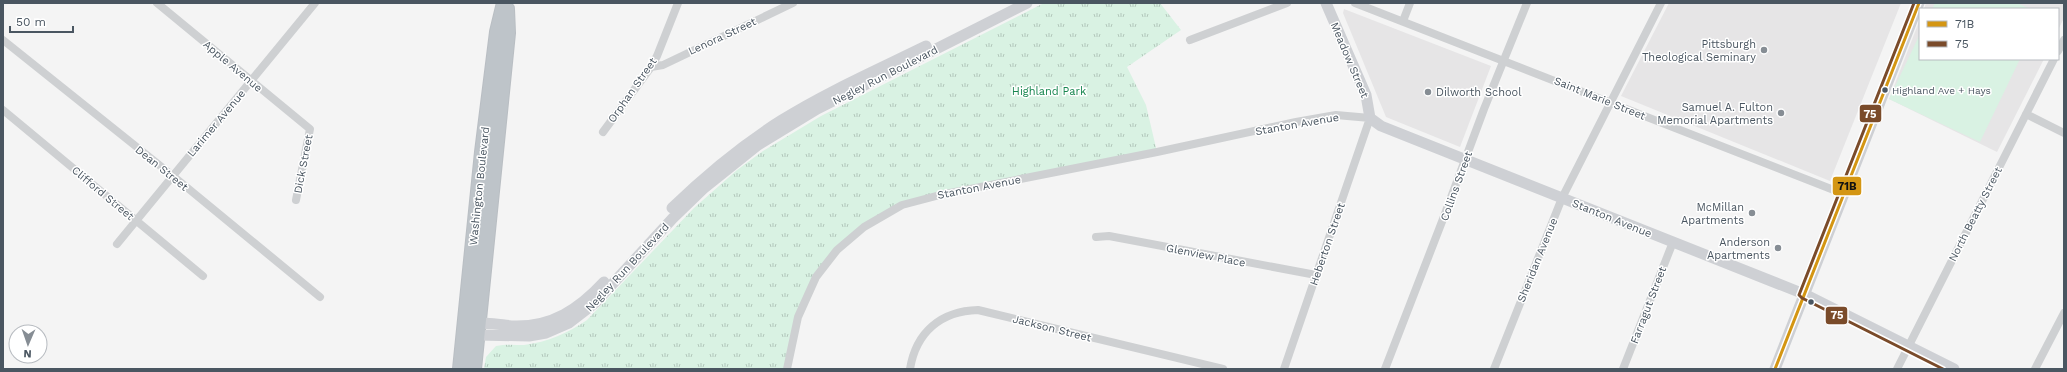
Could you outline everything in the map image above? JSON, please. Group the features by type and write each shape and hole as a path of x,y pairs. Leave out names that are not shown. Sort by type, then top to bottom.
{"highway":[{"name":"Washington Boulevard","path":"460,369 482,152 497,32 505,3"},
{"name":"Washington Boulevard","path":"474,369 508,33 505,3"}],"main road":[{"name":"Negley Run Boulevard","path":"478,329 528,325 543,322 572,312 596,291 688,192 727,158 754,138 813,102 1010,3"},
{"name":"Negley Run Boulevard","path":"464,328 529,336 550,331 569,323 594,303 698,194 758,145 817,109 1027,3"},
{"name":"Meadow Street","path":"1326,3 1366,95 1370,118"},
{"path":"1775,369 1919,3"},
{"name":"Stanton Avenue","path":"1370,118 1381,126 1804,294 1954,369"}],"street":[{"name":"Apple Avenue","path":"157,3 310,129"},
{"name":"Larimer Avenue","path":"117,244 315,3"},
{"name":"Orphan Street","path":"604,132 651,67 657,56 678,3"},
{"name":"Lenora Street","path":"651,67 663,64 793,3"},
{"path":"1190,40 1287,3"},
{"name":"Saint Marie Street","path":"1355,3 1844,194"},
{"path":"1403,21 1410,3"},
{"name":"Collins Street","path":"1385,369 1527,3"},
{"name":"Sheridan Avenue","path":"1494,369 1562,198 1661,3"},
{"name":"Dean Street","path":"3,40 173,176 320,297"},
{"path":"2059,49 2064,40"},
{"name":"North Beatty Street","path":"1897,369 2053,60"},
{"name":"Clifford Street","path":"3,110 204,276"},
{"path":"2026,114 2064,133"},
{"name":"Stanton Avenue","path":"787,369 798,317 816,278 837,250 853,236 864,227 902,205 940,195 1157,152 1296,122 1336,115 1370,118"},
{"name":"Heberton Street","path":"1284,369 1370,118"},
{"name":"Dick Street","path":"296,200 310,129"},
{"name":"Glenview Place","path":"1096,237 1109,236 1316,275"},
{"name":"Farragut Street","path":"1623,369 1673,242"},
{"name":"Jackson Street","path":"910,369 916,347 925,333 940,320 950,314 978,310 1223,369"},
{"path":"2035,369 2064,313"}],"shaded area":[{"name":"Pittsburgh Theological Seminary","path":"1669,3 1901,3 1830,181 1621,96"},
{"path":"1926,3 2064,3 2064,18 2059,28 2059,8 1924,8"},
{"name":"Dilworth School","path":"1344,9 1491,66 1460,147 1386,117 1343,13"},
{"path":"1919,22 1919,60 2043,60 1997,152 1889,99"}],"green space":[{"name":"Highland Park","path":"1044,3 1160,3 1181,30 1127,67 1146,105 1157,152 902,205 864,227 816,277 798,317 787,369 484,369 486,357 496,346 524,345 541,342 565,333 587,320 694,208 737,170 763,151 821,116"},
{"path":"1935,3 2017,3 2028,8 1932,8"},
{"path":"1919,36 1919,60 2020,60 1980,142 1889,99"}],"transit line":[{"name":"75","path":"1914,3 1799,295 1802,298 1943,369"},
{"name":"71B","path":"1775,369 1919,3"}],"place":[{"name":"Pittsburgh Theological Seminary","path":"1764,50"},
{"name":"Highland Ave + Hays","path":"1885,90"},
{"name":"Dilworth School","path":"1428,92"},
{"name":"Samuel A. Fulton Memorial Apartments","path":"1781,113"},
{"name":"McMillan Apartments","path":"1752,213"},
{"name":"Anderson Apartments","path":"1778,248"}]}
